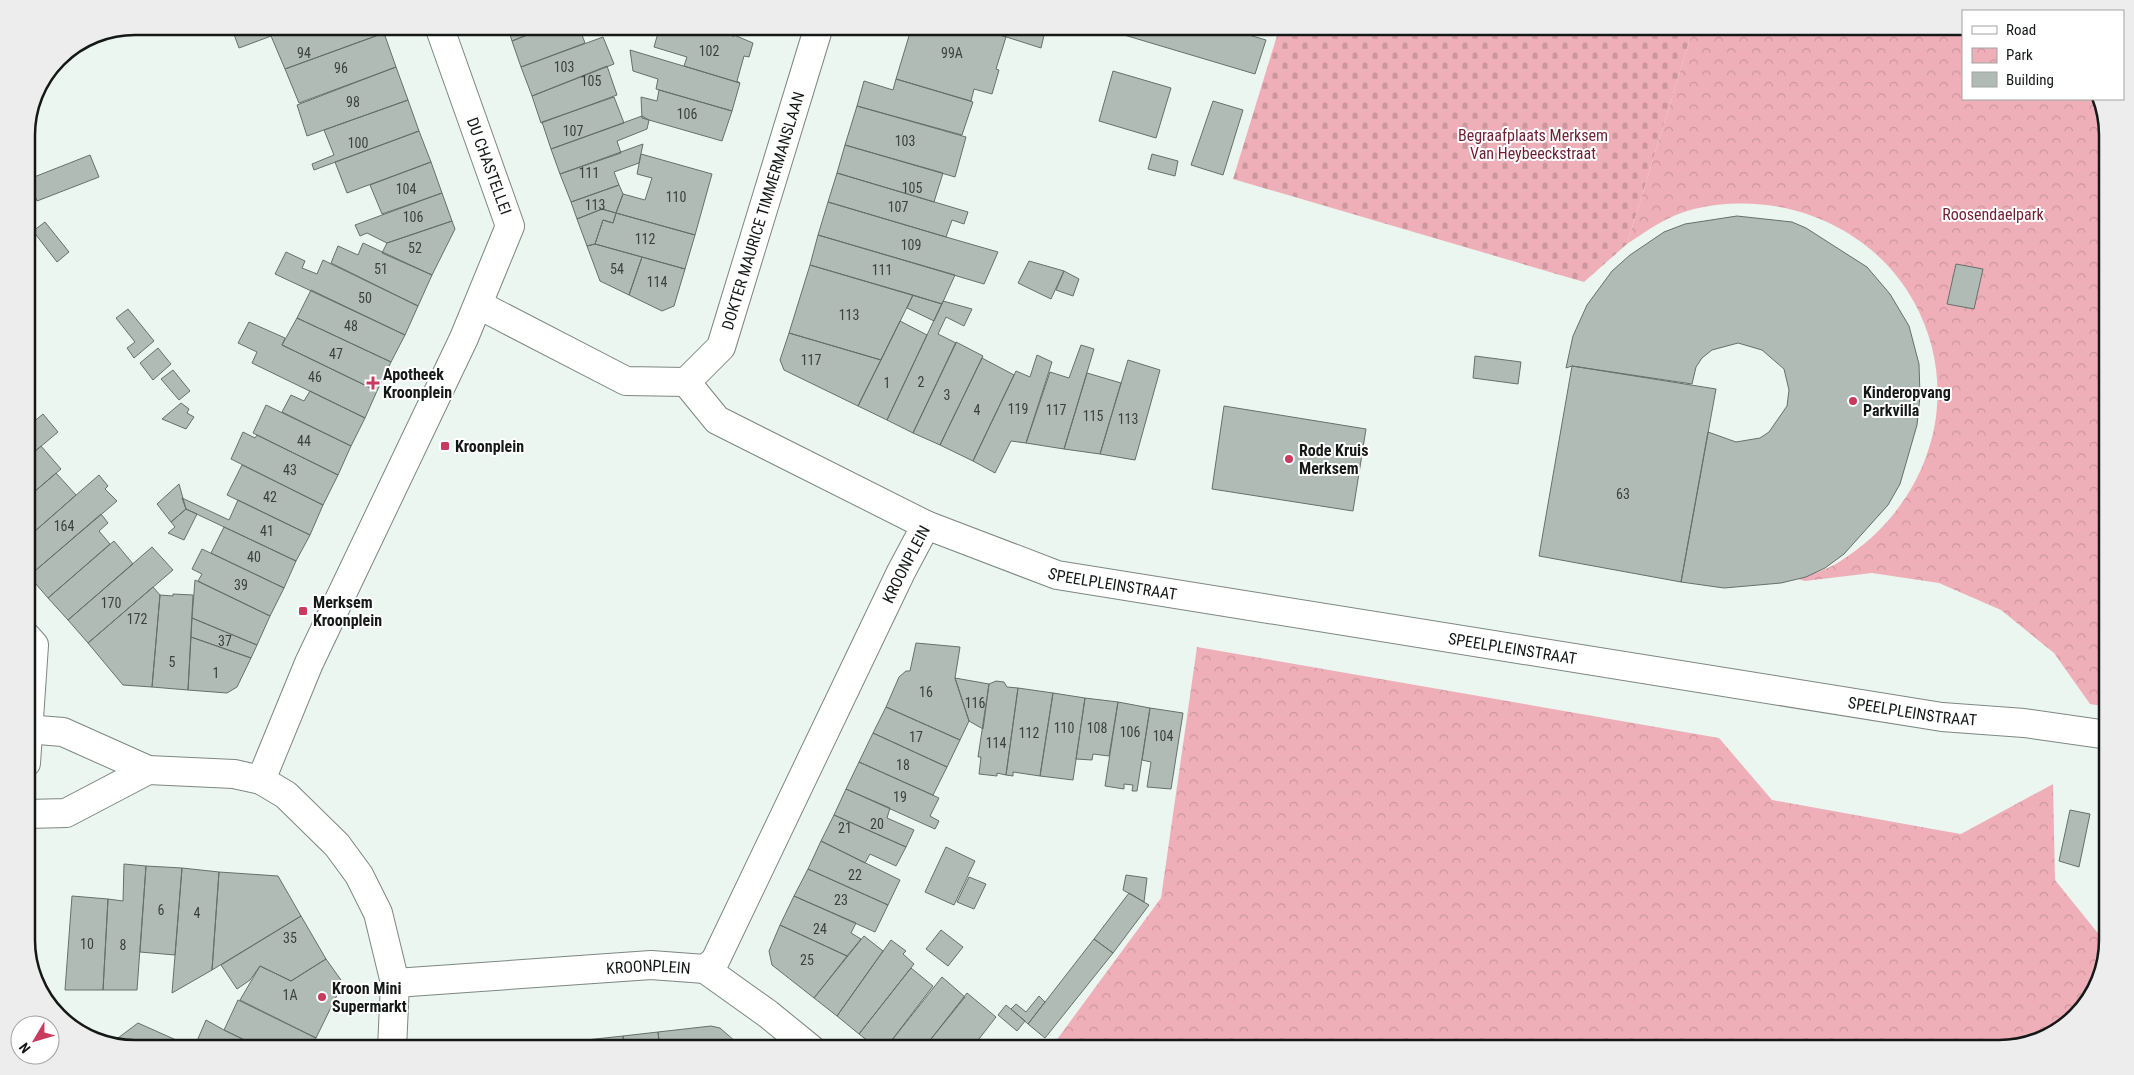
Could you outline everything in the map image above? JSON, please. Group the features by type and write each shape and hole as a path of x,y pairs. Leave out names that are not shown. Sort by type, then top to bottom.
{"street":[{"name":"DU CHASTELLEI","path":"442,35 510,226 478,305"},
{"name":"DOKTER MAURICE TIMMERMANSLAAN","path":"686,382 721,347 816,35"},
{"path":"261,780 309,664 478,305 626,381 686,382"},
{"name":"KROONPLEIN","path":"395,983 651,965 705,969 715,961 901,572 926,525 717,420 686,382"},
{"name":"SPEELPLEINSTRAAT","path":"926,525 1027,565 1073,579 1942,717 2024,724 2099,734"},
{"path":"35,730 63,732 148,770 211,772 261,780 286,795 337,845 359,875 378,913 395,983 392,1040"},
{"path":"35,814 66,814 148,770"},
{"path":"705,969 768,1014 800,1040"}],"green space":[{"name":"Begraafplaats Merksem Van Heybeeckstraat","path":"1277,35 1691,35 1627,244 1584,282 1233,179"},
{"name":"Roosendaelpark","path":"1691,35 1962,35 1962,100 2093,100 2099,129 2099,706 2090,704 2054,653 2001,610 1939,583 1872,573 1805,581 1798,579 1834,565 1870,539 1896,512 1916,481 1929,447 1937,412 1937,375 1929,338 1914,302 1896,275 1873,252 1848,233 1820,219 1790,209 1758,204 1726,204 1694,209 1676,215 1627,244"},
{"path":"1197,647 1719,738 1772,800 1961,834 2053,784 2055,880 2099,935 2099,940 2094,972 2089,984 2074,1006 2049,1027 2025,1037 2012,1039 1057,1040 1161,898"}],"building":[{"path":"234,35 274,35 239,48"},
{"path":"274,35 378,35 285,69 271,36"},
{"path":"378,35 385,35 396,67 299,103 285,69"},
{"path":"510,35 527,35 512,41"},
{"path":"527,35 582,35 585,43 521,67 512,41"},
{"path":"657,35 734,35 733,37 734,35 753,43 749,57 744,56 737,81 740,83 684,66 687,57 654,47"},
{"path":"909,35 1000,35 1006,37 996,69 999,70 992,94 974,89 971,101 896,79"},
{"path":"1000,35 1044,35 1041,48"},
{"path":"1124,35 1249,35 1266,40 1255,74"},
{"path":"603,37 614,64 532,96 521,67"},
{"path":"630,50 740,83 732,111 656,89 658,79 633,71"},
{"path":"607,66 617,95 541,123 532,96"},
{"path":"396,67 408,100 307,136 297,105"},
{"path":"1113,71 1171,88 1156,138 1099,121"},
{"path":"896,79 973,102 962,135 857,106 864,81 893,90"},
{"path":"659,90 732,111 722,141 642,118 641,97 657,101"},
{"path":"614,97 624,123 551,149 542,122"},
{"path":"408,100 419,131 314,170 312,164 334,155 324,130"},
{"path":"1213,101 1243,110 1223,175 1191,165"},
{"path":"857,106 966,137 955,177 845,145"},
{"path":"642,116 649,120 647,129 617,141 621,153 560,174 551,149"},
{"path":"419,131 431,162 347,193 335,162"},
{"path":"643,144 639,163 614,172 619,185 571,202 560,174"},
{"path":"845,145 943,173 934,202 837,173"},
{"path":"641,154 712,174 695,235 616,213 623,194 645,200 652,178 637,174"},
{"path":"1152,154 1178,161 1175,176 1148,169"},
{"path":"90,155 99,177 37,201 35,196 35,177"},
{"path":"431,162 442,193 382,214 370,185"},
{"path":"837,173 968,212 964,224 952,220 946,237 828,202"},
{"path":"619,185 623,194 616,213 602,209 577,219 571,202"},
{"path":"442,193 452,221 387,243 367,233 360,236 355,225"},
{"path":"828,202 998,252 984,284 818,235"},
{"path":"602,209 616,213 613,223 603,220 595,244 587,246 577,219"},
{"path":"616,213 695,235 685,269 595,244 603,220 613,223"},
{"name":"Kinderopvang Parkvilla","path":"1737,216 1792,222 1806,228 1867,267 1890,294 1909,326 1919,364 1920,396 1917,425 1900,484 1888,505 1844,554 1825,568 1806,577 1781,583 1724,588 1681,582 1708,432 1736,442 1760,438 1769,432 1787,406 1789,390 1784,369 1762,350 1738,343 1712,350 1702,358 1696,367 1692,384 1572,366 1566,368 1573,336 1587,305 1612,271 1630,255 1664,232 1685,224"},
{"path":"452,221 455,229 432,275 382,253 387,243"},
{"path":"45,222 69,252 57,262 35,234 35,230"},
{"path":"818,235 955,275 942,304 810,265"},
{"path":"363,243 432,275 418,306 331,263 338,246 358,255"},
{"path":"595,244 642,257 629,295 600,281 587,246"},
{"path":"286,252 305,261 302,268 317,274 323,260 418,306 405,335 275,274"},
{"path":"642,257 685,269 674,306 662,311 629,295"},
{"path":"1029,261 1064,271 1051,299 1018,283"},
{"path":"1956,264 1983,269 1974,309 1947,304"},
{"path":"810,265 913,295 881,360 789,333"},
{"path":"1064,271 1079,279 1073,296 1056,290"},
{"path":"311,290 405,335 391,362 297,318"},
{"path":"913,295 942,304 934,321 907,308"},
{"path":"943,301 972,309 964,326 946,317 938,334 956,343 913,433 887,420"},
{"path":"128,309 154,341 134,358 127,348 135,342 116,318"},
{"path":"297,318 391,362 377,391 282,345"},
{"path":"900,321 927,335 887,420 858,406"},
{"path":"249,322 285,338 282,345 377,391 365,418 252,363 257,352 238,343"},
{"path":"789,333 881,360 858,406 784,370 780,360"},
{"path":"956,342 983,356 940,445 913,433"},
{"path":"1081,345 1094,349 1064,449 1026,443 1050,372 1069,378"},
{"path":"158,348 171,364 153,380 140,363"},
{"path":"1037,355 1052,362 1026,443 1011,441 995,473 973,461 1016,371 1030,377"},
{"path":"1475,356 1521,362 1518,384 1473,378"},
{"path":"982,358 1014,375 973,461 940,445"},
{"path":"1128,360 1160,370 1135,460 1100,454"},
{"path":"1572,366 1716,389 1681,582 1539,556"},
{"path":"173,370 190,391 179,400 161,379"},
{"path":"1087,373 1121,383 1100,454 1064,449"},
{"path":"310,391 365,418 351,446 282,412 291,395 304,401"},
{"path":"181,403 189,409 187,413 194,417 186,429 162,419"},
{"path":"266,405 351,446 338,475 253,433"},
{"name":"Rode Kruis Merksem","path":"1224,406 1366,429 1353,511 1212,489"},
{"path":"43,414 58,432 35,451 35,421"},
{"path":"243,432 255,438 257,435 338,475 323,505 231,459"},
{"path":"41,446 61,469 35,491 35,451"},
{"path":"242,465 323,505 310,535 227,495"},
{"path":"56,473 76,495 35,531 35,491"},
{"path":"99,475 108,486 105,489 117,501 35,571 35,531"},
{"path":"179,484 186,509 171,522 157,504"},
{"path":"182,498 229,520 238,500 310,535 296,561 186,509"},
{"path":"186,509 197,514 184,540 168,533 175,527 171,522"},
{"path":"101,514 108,523 99,531 110,544 48,598 35,583 35,571"},
{"path":"224,527 296,561 284,588 211,553"},
{"path":"114,541 133,564 68,620 48,598"},
{"path":"152,547 173,570 88,643 68,620"},
{"path":"202,549 284,588 270,616 198,581 202,574 192,569"},
{"path":"195,580 270,616 257,645 192,618"},
{"path":"153,587 160,595 152,687 123,685 88,643"},
{"path":"173,594 193,595 188,690 152,687 160,595 173,596"},
{"path":"192,618 257,645 251,658 191,637"},
{"path":"191,637 251,658 237,687 227,693 188,690"},
{"path":"916,643 960,647 955,678 969,721 960,740 886,707 899,677 906,671 910,671"},
{"path":"955,678 989,684 983,729 969,721"},
{"path":"996,681 1004,682 1007,687 1018,688 1006,775 997,773 997,776 979,774 981,757 978,757 989,684"},
{"path":"1018,688 1053,693 1040,776 1013,772 1013,776 1006,775"},
{"path":"1053,693 1085,698 1073,780 1040,776"},
{"path":"1085,698 1118,702 1109,756 1093,754 1092,760 1076,759"},
{"path":"1118,702 1150,708 1137,791 1132,791 1133,785 1124,784 1124,789 1105,786"},
{"path":"886,707 960,740 947,767 873,733"},
{"path":"1150,708 1183,713 1171,789 1147,787 1151,762 1142,760"},
{"path":"873,733 947,767 933,795 859,762"},
{"path":"859,762 939,798 930,816 939,821 935,829 846,789"},
{"path":"846,789 890,808 887,818 914,830 906,847 834,815"},
{"path":"2070,810 2090,814 2079,867 2059,861"},
{"path":"834,815 906,847 896,866 870,854 865,863 821,841"},
{"path":"821,841 900,880 888,905 808,869"},
{"path":"946,847 975,861 954,905 925,892"},
{"path":"124,864 146,866 137,990 103,990 108,899 123,901"},
{"path":"146,866 182,868 175,955 140,952"},
{"path":"182,868 219,872 212,970 172,993"},
{"path":"808,869 888,905 875,932 794,896"},
{"path":"219,872 278,876 301,916 212,970"},
{"path":"1126,875 1147,878 1144,902 1123,890"},
{"path":"969,877 986,884 974,909 957,902"},
{"path":"1129,893 1149,905 1113,953 1094,939"},
{"path":"72,896 108,899 103,990 65,990"},
{"path":"794,896 856,923 851,933 861,939 847,956 780,925"},
{"path":"301,916 326,959 291,981 260,966 250,980 237,989 221,965"},
{"path":"780,925 847,956 814,998 772,965 769,951"},
{"path":"941,930 963,947 948,966 926,949"},
{"path":"864,936 883,951 837,1016 814,998"},
{"path":"1094,939 1113,953 1045,1038 1028,1024"},
{"path":"891,940 906,951 903,954 914,964 859,1034 837,1016"},
{"path":"326,959 341,980 340,989 316,1038 240,1000 260,966 291,981"},
{"path":"911,968 933,986 892,1040 867,1040 859,1034"},
{"path":"942,977 965,997 930,1040 892,1040"},
{"path":"967,993 996,1017 978,1040 930,1040"},
{"path":"1039,996 1045,1002 1028,1024 1011,1009 1016,1004 1026,1012"},
{"path":"238,1000 316,1038 315,1040 245,1040 224,1030"},
{"path":"1006,1005 1025,1021 1017,1031 998,1015"},
{"path":"206,1020 245,1040 197,1040"},
{"path":"138,1023 176,1040 136,1040 118,1038"},
{"path":"711,1026 720,1028 734,1040 659,1040 658,1032"},
{"path":"658,1032 659,1040 623,1040 623,1036"},
{"path":"623,1036 623,1040 586,1040"}],"place":[{"name":"Apotheek Kroonplein","path":"373,383"},
{"name":"Kinderopvang Parkvilla","path":"1853,401"},
{"name":"Kroonplein","path":"445,446"},
{"name":"Rode Kruis Merksem","path":"1289,459"},
{"name":"Merksem Kroonplein","path":"303,611"},
{"name":"Kroon Mini Supermarkt","path":"322,997"}]}
